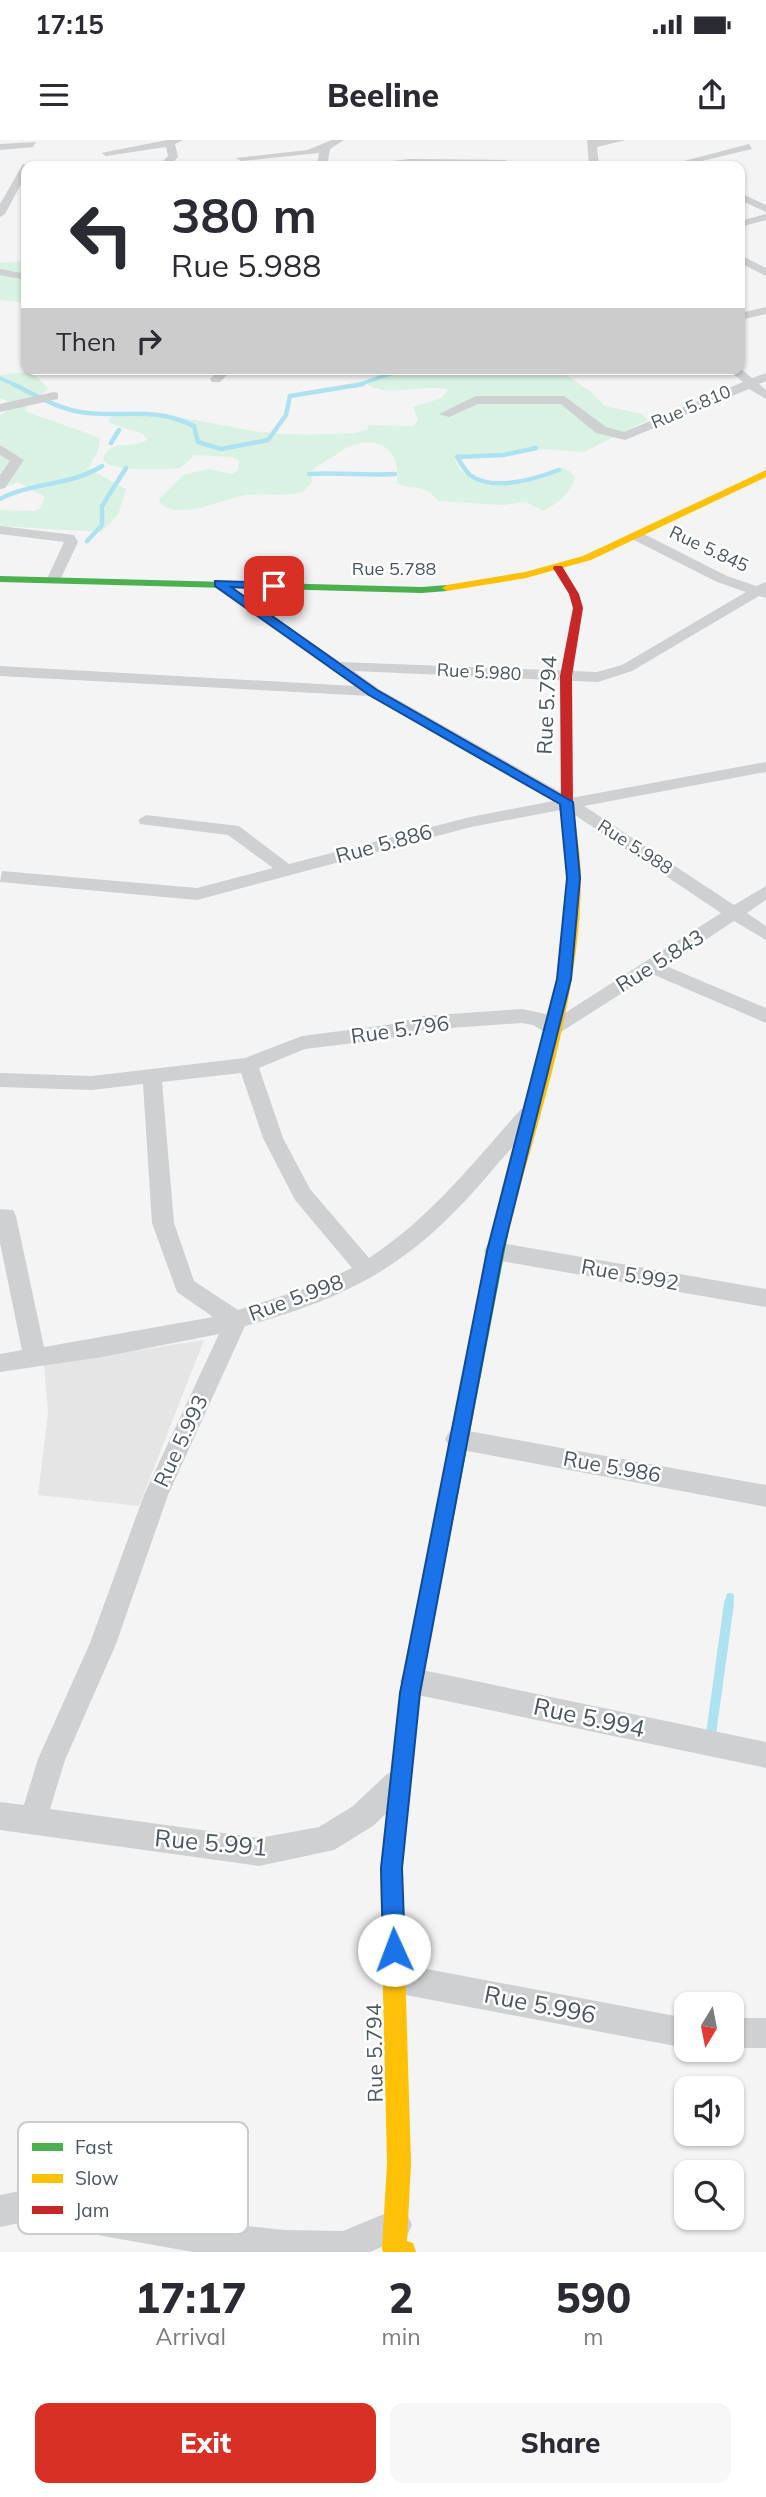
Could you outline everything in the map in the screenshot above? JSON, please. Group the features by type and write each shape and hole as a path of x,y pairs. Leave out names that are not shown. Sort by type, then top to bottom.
{"street":[{"path":"312,140 325,148"},
{"path":"240,158 307,153 325,148 339,140"},
{"path":"592,161 593,142 621,140"},
{"path":"698,161 754,150 734,140"},
{"path":"106,153 152,148 174,141 173,157 169,161"},
{"path":"0,147 33,142 27,161"},
{"path":"323,161 325,148"},
{"path":"0,188 21,187"},
{"path":"0,214 21,187"},
{"path":"745,198 766,209"},
{"path":"745,223 766,217"},
{"path":"745,261 766,273"},
{"path":"745,267 753,265"},
{"path":"0,272 21,276"},
{"path":"745,316 766,310"},
{"path":"216,379 220,375"},
{"path":"743,375 747,384 766,395"},
{"name":"Rue 5.810","path":"445,414 476,400 564,400 601,430 616,436 625,436 766,377"},
{"path":"0,408 54,396"},
{"path":"0,449 17,460 0,485"},
{"name":"Rue 5.788","path":"0,579 422,590 484,584 558,568 637,536 766,473"},
{"path":"0,530 69,538 71,542 54,579"},
{"name":"Rue 5.845","path":"637,536 722,579 763,590"},
{"name":"Rue 5.794","path":"397,2244 399,2163 391,1868 413,1681 457,1439 495,1251 564,979 574,878 566,802 566,676 578,608 574,594 558,568"},
{"name":"Rue 5.988","path":"219,584 373,692 566,802 766,933"},
{"name":"Rue 5.980","path":"336,666 598,677 627,668 763,590"},
{"path":"0,671 373,692"},
{"name":"Rue 5.886","path":"2,877 197,894 470,822 566,802 766,768"},
{"path":"146,820 233,830 286,870"},
{"name":"Rue 5.843","path":"553,1030 650,966 737,914 766,892"},
{"path":"650,966 766,1016"},
{"name":"Rue 5.796","path":"0,1080 92,1083 248,1065 302,1043 387,1032 423,1023 522,1016 539,1019 553,1030"},
{"path":"248,1065 272,1138 302,1194 368,1270"},
{"path":"152,1077 163,1223 185,1286 236,1321"},
{"name":"Rue 5.998","path":"0,1363 236,1321 317,1294 368,1270 409,1242 530,1113"},
{"path":"5,1216 35,1358"},
{"name":"Rue 5.992","path":"495,1251 766,1298"},
{"name":"Rue 5.993","path":"33,1819 52,1759 103,1644 156,1495 236,1321"},
{"name":"Rue 5.986","path":"457,1439 766,1496"},
{"name":"Rue 5.994","path":"413,1681 766,1755"},
{"name":"Rue 5.991","path":"0,1816 260,1852 324,1840 363,1816 401,1780"},
{"name":"Rue 5.996","path":"395,1978 674,2031"},
{"path":"744,2034 766,2033"},
{"path":"0,2211 18,2207"},
{"path":"176,2234 284,2246 397,2244"}],"shaded area":[{"path":"204,1340 139,1506 38,1495 48,1413 44,1365"}],"green space":[{"path":"21,261 21,302 0,300 0,263"},
{"path":"21,372 21,375 36,376 48,389 28,405 25,411 100,438 98,451 88,468 126,489 118,515 101,532 0,526 0,510 34,511 40,508 45,497 18,482 0,489 0,415 5,412 7,401 0,398 0,375"},
{"path":"379,375 566,375 590,391 605,406 642,414 648,420 584,452 544,449 518,454 455,458 459,468 467,475 490,482 516,482 538,477 557,468 567,470 575,478 569,489 543,511 526,502 503,505 439,501 426,490 397,483 397,468 393,457 379,444 368,442 346,448 316,467 311,472 312,483 303,492 248,495 190,510 168,508 159,502 160,498 183,475 208,469 232,474 238,470 239,461 233,457 194,455 180,468 151,470 117,467 103,460 106,453 115,446 147,440 143,434 109,423 109,418 122,414 161,415 286,434 355,433 367,430 369,425 413,426 418,420 413,407 442,398 448,390 377,389 368,385"}],"waterway":[{"path":"359,385 387,375"},
{"path":"0,378 17,386"},
{"path":"13,384 17,386"},
{"path":"359,385 363,384"},
{"path":"17,386 49,402 78,412 142,414 180,420 194,426 198,442 221,449 268,440 286,415 290,396 359,385"},
{"path":"111,443 119,430"},
{"path":"536,448 503,455 457,457 470,475 490,483 526,480 559,470"},
{"path":"0,499 25,489 77,477 102,466"},
{"path":"87,541 102,525 102,506 126,468"},
{"path":"309,474 395,474"},
{"path":"729,1605 730,1597"},
{"path":"711,1734 729,1603"}],"traffic: fast":[{"path":"0,579 422,590 447,588"},
{"path":"395,1832 410,1693 502,1224"}],"traffic: slow":[{"path":"447,588 526,575 587,558 766,473"},
{"path":"502,1224 548,1054 566,966 574,880 567,805"},
{"path":"395,1832 391,1868 399,2163 394,2249 404,2252"}],"traffic: jam":[{"path":"558,568 574,594 578,608 566,676 567,805"}],"route":[{"path":"274,586 219,584 373,692 458,743 566,802 574,878 564,979 495,1251 410,1693 391,1868 394,1950"}]}
